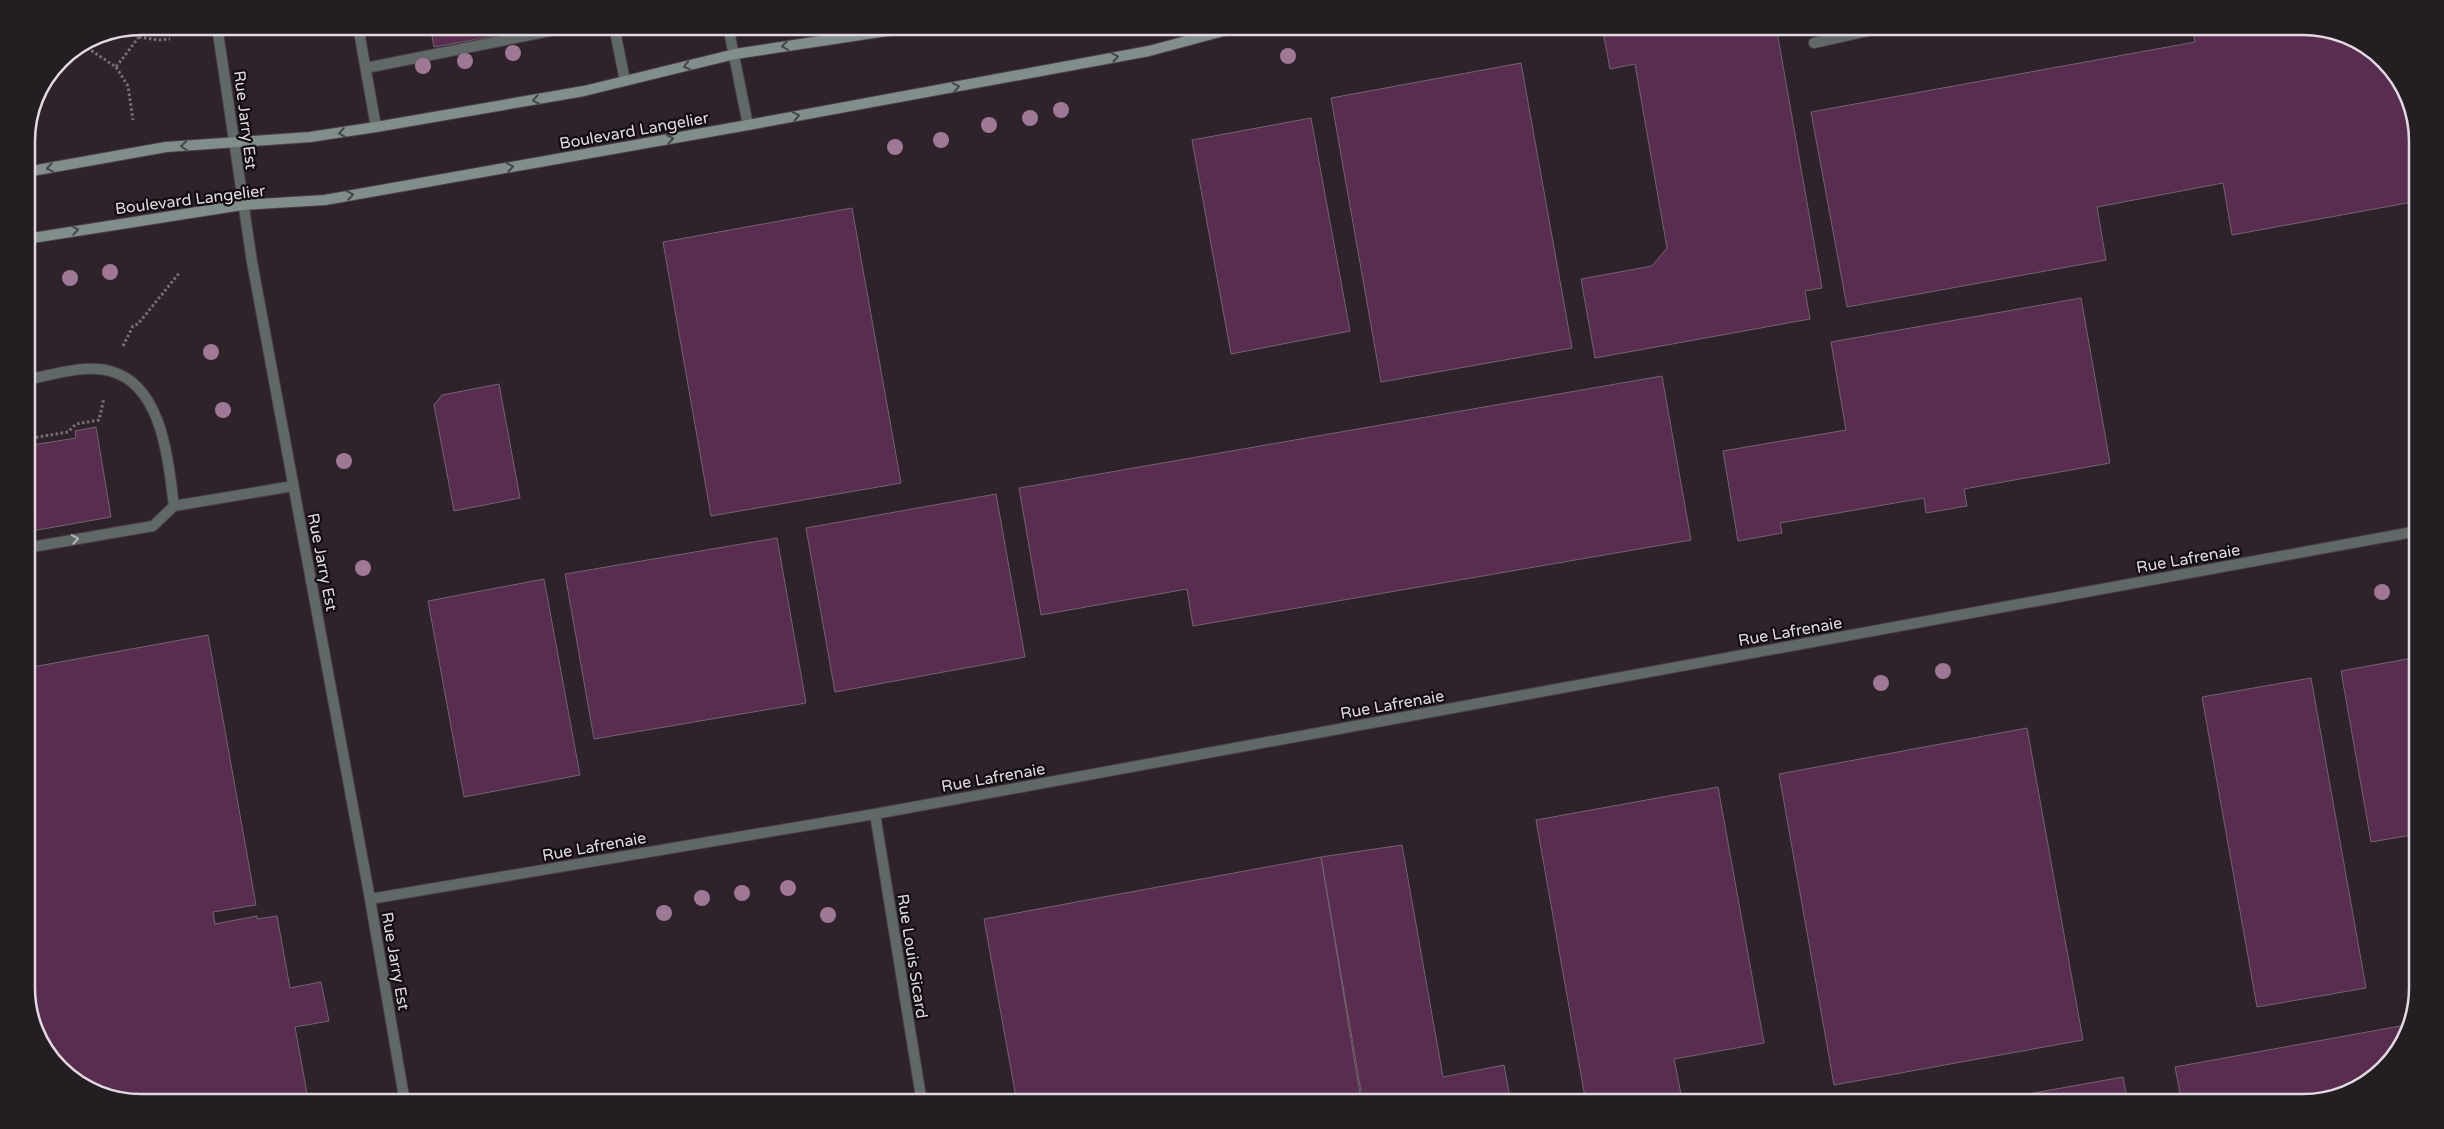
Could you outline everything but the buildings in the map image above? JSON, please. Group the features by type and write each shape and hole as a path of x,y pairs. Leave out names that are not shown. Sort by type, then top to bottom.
{"main road":[{"path":"35,170 166,147 232,141 310,138 584,91 735,54 861,35"},
{"name":"Boulevard Langelier","path":"35,238 242,204 325,200 1149,51 1209,35"}],"street":[{"name":"Rue Jarry Est","path":"218,35 242,204 370,899 403,1094"},
{"path":"360,35 376,127"},
{"path":"366,68 530,35"},
{"path":"616,35 625,81"},
{"path":"730,35 748,125"},
{"path":"1814,43 1850,35"},
{"path":"35,378 70,372 109,370 124,376 136,386 146,398 162,434 174,506"},
{"path":"35,546 153,526 174,506 293,486"},
{"name":"Rue Lafrenaie","path":"370,899 874,814 2409,533"},
{"name":"Rue Louis Sicard","path":"874,814 921,1094"}],"path":[{"path":"116,67 139,36 158,40 170,38"},
{"path":"89,49 116,67 128,86 133,120"},
{"path":"118,354 133,326 138,324 180,272"},
{"path":"35,438 68,432 76,424 99,420"}]}
